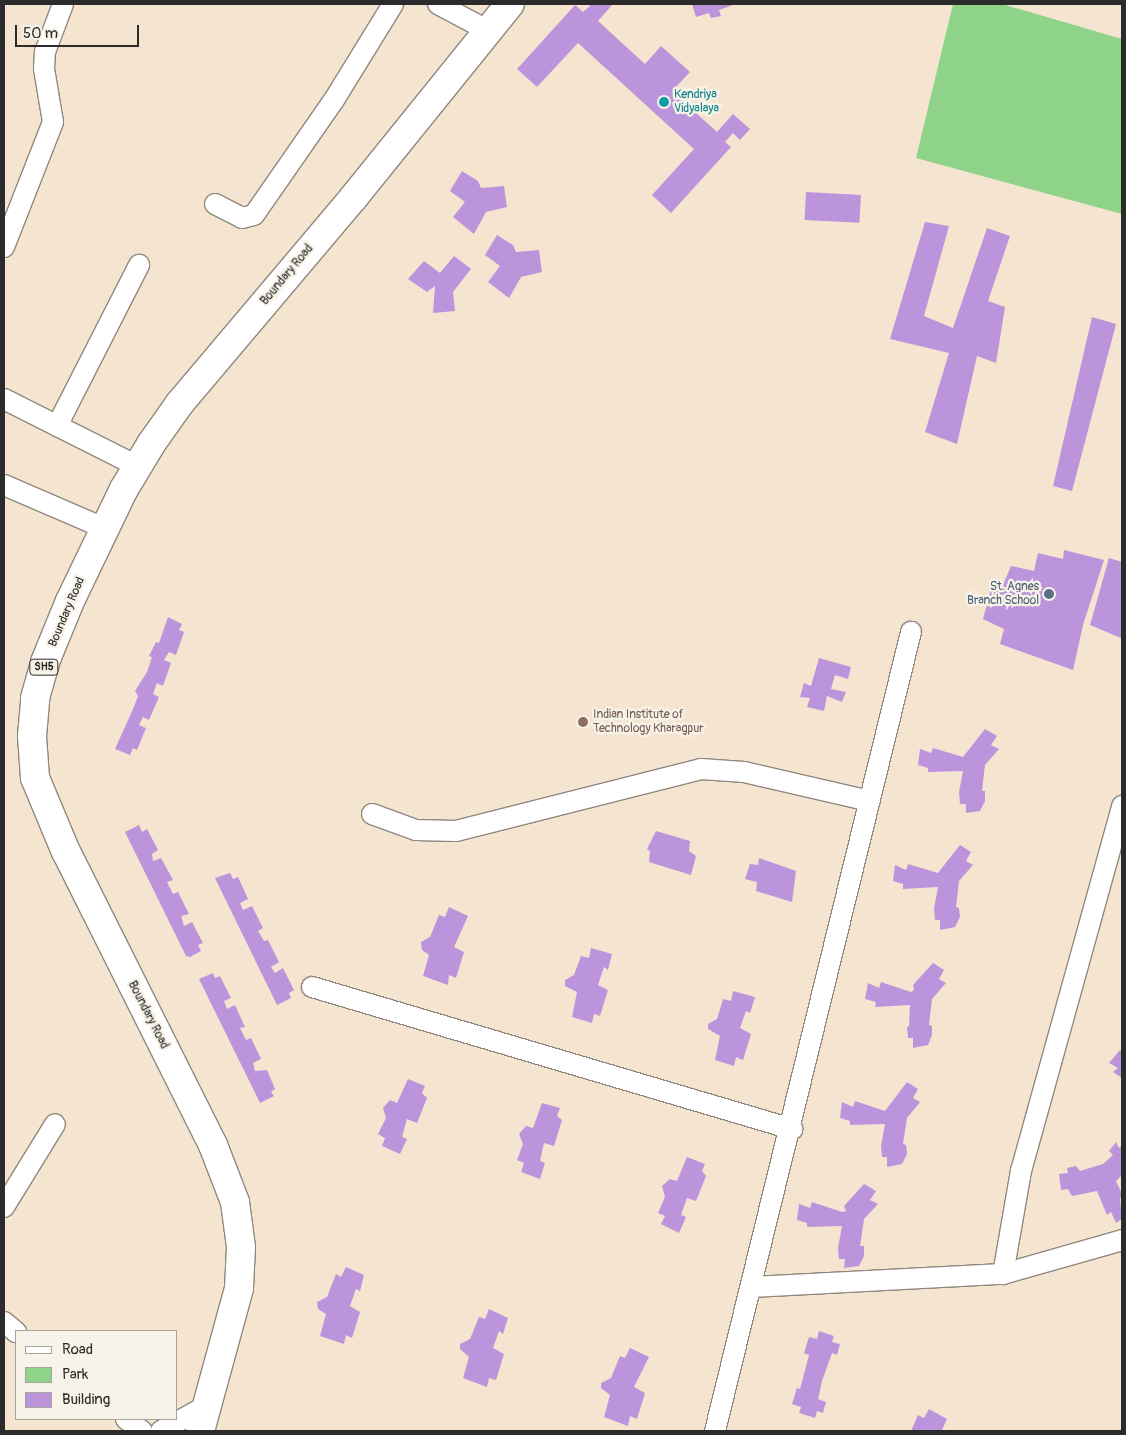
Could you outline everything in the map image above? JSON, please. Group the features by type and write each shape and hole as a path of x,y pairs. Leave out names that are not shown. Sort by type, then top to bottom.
{"main road":[{"name":"Boundary Road","path":"200,1431 239,1288 241,1247 235,1202 212,1145 66,852 35,778 32,736 35,698 52,644 104,528 137,466 180,403 354,197 487,30 510,4"}],"street":[{"path":"4,247 53,122 44,69 45,52 62,4"},
{"path":"215,204 242,218 254,215 334,100 393,4"},
{"path":"438,4 487,30"},
{"path":"57,426 139,265"},
{"path":"4,399 137,466"},
{"path":"4,485 104,528"},
{"path":"715,1431 792,1129 911,632"},
{"path":"372,814 416,830 456,831 701,769 744,772 870,801"},
{"path":"1004,1274 1021,1172 1122,806"},
{"path":"312,987 792,1129"},
{"path":"4,1207 55,1124"},
{"path":"752,1287 1004,1274 1122,1240"},
{"path":"4,1322 15,1331"},
{"path":"161,1431 208,1405"},
{"path":"127,1420 142,1431"}],"green space":[{"path":"953,4 1002,4 1122,39 1122,214 916,158"}],"building":[{"name":"Kendriya Vidyalaya","path":"588,4 612,5 598,21 645,64 661,46 690,72 672,91 717,132 733,114 750,129 740,140 733,133 725,142 731,147 671,213 652,195 694,149 578,43 537,87 517,69 575,5 583,12 590,6"},
{"path":"692,4 736,4 719,10 721,16 711,18 709,13 696,17"},
{"path":"462,171 478,181 481,188 504,186 507,207 486,212 474,234 453,217 465,202 450,191"},
{"path":"806,192 861,195 859,223 805,220"},
{"path":"925,222 949,226 924,316 953,328 987,228 1010,236 988,301 1005,307 996,363 977,356 957,444 925,432 949,353 890,339"},
{"path":"497,235 513,245 516,252 539,250 542,272 521,277 509,298 488,282 500,266 485,255"},
{"path":"454,256 471,269 453,292 455,311 433,313 435,286 427,292 408,279 424,261 440,273"},
{"path":"1092,317 1116,324 1072,491 1053,486"},
{"path":"1064,550 1104,560 1083,625 1073,670 1000,644 1004,629 983,619 991,589 1000,592 1011,566 1034,571 1038,553 1063,559"},
{"path":"1109,558 1122,562 1121,638 1090,625"},
{"path":"168,617 182,624 179,630 184,632 176,655 169,652 164,660 171,663 163,686 157,683 153,694 159,697 149,720 143,717 139,725 146,728 137,750 133,748 130,755 115,749 138,696 135,691 147,672 152,657 149,656 156,642 159,643"},
{"path":"819,658 851,667 848,679 835,675 831,689 846,692 842,702 827,696 824,711 807,707 810,698 800,697 804,683 811,686"},
{"path":"985,729 997,736 991,745 999,749 985,765 982,791 985,791 985,801 980,811 966,813 966,804 960,804 959,792 963,771 928,772 928,768 918,765 920,749 931,753 933,748 963,757"},
{"path":"139,825 142,832 147,829 158,850 152,854 153,861 161,858 173,880 167,882 173,894 178,892 189,914 181,916 184,926 192,922 203,943 198,945 201,951 190,957 186,956 125,832"},
{"path":"656,831 690,841 689,851 696,856 691,875 649,862 650,851 647,849"},
{"path":"960,845 971,852 966,861 973,865 959,881 956,907 959,908 960,917 955,927 940,930 940,920 935,920 934,909 938,887 903,889 903,884 893,881 895,865 906,870 908,864 938,873"},
{"path":"759,858 796,871 792,902 756,891 757,882 745,879 750,864 758,865"},
{"path":"230,873 233,879 238,877 248,899 240,903 243,910 252,906 263,928 258,931 264,941 268,940 279,962 271,967 275,973 283,968 294,990 289,993 291,998 277,1005 215,878"},
{"path":"449,907 468,916 454,947 464,952 456,978 449,975 448,985 423,976 429,955 422,950 421,942 430,937 439,915 445,917"},
{"path":"591,948 612,954 608,970 604,967 598,985 608,990 600,1016 594,1014 592,1023 572,1017 577,992 565,986 565,980 574,975 581,956 589,958"},
{"path":"933,963 944,970 939,979 946,983 932,999 929,1025 932,1026 932,1035 928,1045 913,1048 913,1038 908,1038 907,1027 909,1026 910,1005 875,1007 876,1002 865,999 868,983 879,988 881,982 911,992 914,990 913,985"},
{"path":"213,973 215,978 220,976 231,998 224,1001 227,1009 235,1005 245,1027 240,1028 246,1040 251,1038 261,1059 253,1063 255,1071 267,1070 275,1089 271,1092 274,1096 260,1103 199,979"},
{"path":"733,991 755,997 750,1013 746,1011 740,1028 751,1034 743,1060 736,1057 734,1066 715,1060 720,1036 708,1029 708,1024 717,1019 723,999 731,1001"},
{"path":"1120,1050 1122,1052 1122,1078 1113,1072 1118,1068 1109,1063"},
{"path":"408,1079 425,1086 422,1093 427,1098 417,1123 407,1119 402,1137 407,1139 400,1154 382,1146 385,1138 378,1134 386,1118 383,1108 390,1100 397,1103"},
{"path":"907,1082 918,1089 913,1098 920,1102 907,1118 903,1144 906,1145 907,1154 902,1164 887,1167 887,1157 882,1157 881,1146 885,1124 850,1125 850,1121 840,1118 842,1102 853,1107 855,1101 885,1111"},
{"path":"542,1103 560,1108 557,1116 562,1120 554,1146 544,1143 540,1161 545,1163 540,1179 521,1172 524,1163 517,1160 523,1144 519,1134 526,1126 533,1128"},
{"path":"1116,1142 1119,1148 1122,1145 1122,1175 1116,1181 1122,1194 1120,1199 1122,1219 1116,1223 1111,1212 1107,1215 1097,1191 1072,1196 1068,1189 1061,1190 1059,1174 1068,1173 1067,1168 1076,1166 1080,1171 1103,1164 1113,1155 1109,1151"},
{"path":"687,1157 705,1164 702,1171 706,1176 696,1201 687,1198 681,1215 686,1217 679,1233 661,1224 665,1216 658,1213 665,1197 662,1186 670,1179 677,1181"},
{"path":"864,1184 876,1191 870,1200 878,1204 864,1219 860,1246 864,1246 864,1256 859,1266 844,1268 845,1259 839,1259 838,1248 842,1226 807,1227 807,1223 797,1220 799,1204 810,1208 812,1202 842,1212 846,1211 844,1206"},
{"path":"346,1267 364,1275 360,1291 356,1289 350,1306 360,1312 352,1338 346,1335 344,1344 320,1336 326,1314 318,1309 317,1302 327,1297 336,1274 341,1277"},
{"path":"489,1309 508,1318 503,1334 499,1331 493,1348 504,1354 496,1380 489,1378 487,1387 463,1378 469,1357 460,1349 460,1344 470,1339 479,1317 485,1319"},
{"path":"819,1331 834,1336 832,1342 840,1344 837,1355 832,1353 822,1381 818,1399 826,1402 823,1413 817,1411 815,1418 799,1413 801,1407 792,1404 797,1388 800,1389 809,1355 804,1353 809,1337 817,1339"},
{"path":"630,1348 649,1357 634,1387 645,1393 637,1419 630,1416 628,1426 604,1417 610,1395 601,1388 601,1383 611,1378 620,1356 625,1358"},
{"path":"929,1409 947,1419 942,1430 911,1431 918,1415 924,1418"}],"place":[{"name":"Kendriya Vidyalaya","path":"664,102"},
{"name":"St. Agnes Branch School","path":"1049,594"},
{"name":"Indian Institute of Technology Kharagpur","path":"583,722"}]}
